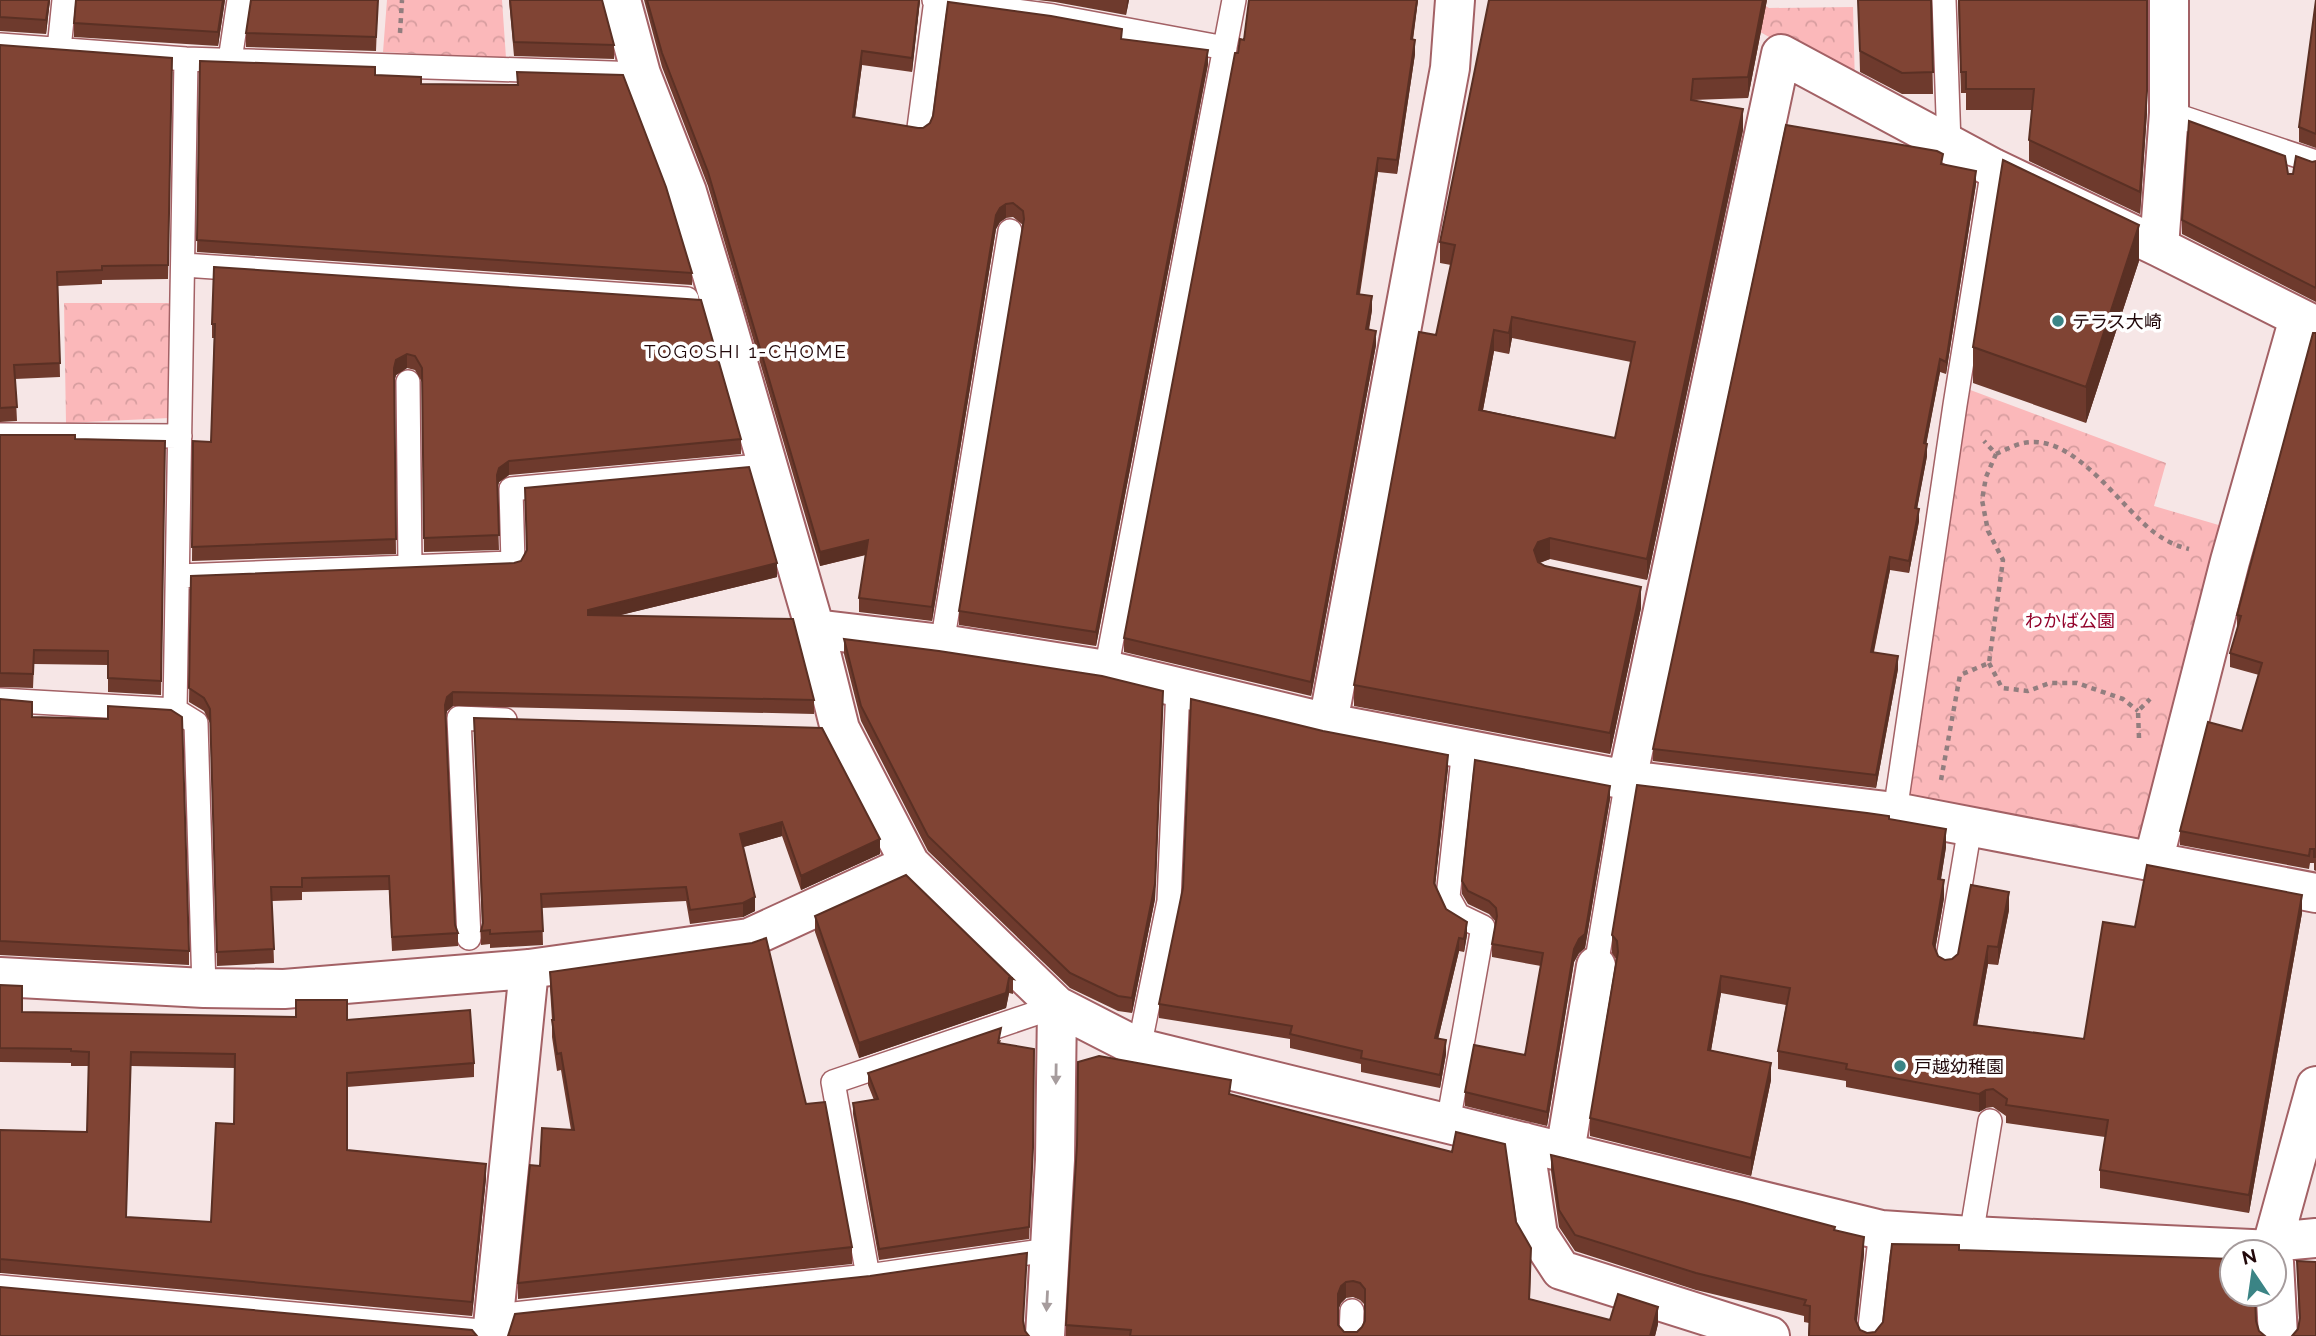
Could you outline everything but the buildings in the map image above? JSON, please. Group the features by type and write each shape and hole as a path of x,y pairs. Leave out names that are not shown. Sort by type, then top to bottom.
{"street":[{"path":"621,0 641,74 687,192 769,465 815,629 826,729 910,864 1057,1006 1139,1048 1881,1230 2218,1248"},
{"path":"1328,723 1450,68 1455,0"},
{"path":"2159,247 2169,113 2169,0"},
{"path":"1627,780 1653,596 1781,54 1993,168 2159,247 2307,322 2230,561 2153,862"},
{"path":"815,629 942,644 1106,670 1328,723 1627,780 1895,812 2316,893"},
{"path":"0,977 204,988 284,989 529,969 749,938 910,864"},
{"path":"1565,1152 1596,966"},
{"path":"493,1328 529,969"},
{"path":"1045,1336 1055,1160 1057,1006"},
{"path":"2276,1238 2316,1086"},
{"path":"1524,1142 1538,1235 1561,1269 1770,1336"},
{"path":"2288,1246 2316,1238"},
{"path":"2276,1308 2278,1336"}],"lane":[{"path":"59,49 64,0"},
{"path":"230,60 239,0"},
{"path":"919,128 936,0 1055,8 1225,48"},
{"path":"1106,670 1234,0"},
{"path":"1944,0 1950,144"},
{"path":"0,45 230,60 641,74"},
{"path":"175,710 186,58"},
{"path":"2169,113 2316,162"},
{"path":"1895,812 1993,168"},
{"path":"942,644 1010,231"},
{"path":"184,265 720,301"},
{"path":"408,382 410,567"},
{"path":"0,435 180,436"},
{"path":"178,576 513,563 511,489 769,465"},
{"path":"1139,1048 1169,901 1178,687"},
{"path":"0,700 175,710 196,723 204,988"},
{"path":"469,938 459,718 527,720"},
{"path":"1448,1123 1483,927 1458,915 1448,897 1464,748"},
{"path":"1596,966 1627,780"},
{"path":"1947,964 1970,827"},
{"path":"868,1276 833,1082 1057,1006"},
{"path":"1971,1236 1990,1121"},
{"path":"1869,1336 1881,1230"},
{"path":"0,1287 493,1328 1049,1250"},
{"path":"1351,1336 1352,1311"}],"path":[{"path":"1955,405 1996,454"},
{"path":"2138,711 2123,699 2077,683 2050,683 2028,691 2002,688 1989,663 2003,561 1988,531 1982,500 1986,477 1996,454 2032,442 2060,450 2103,482 2155,533 2173,545 2192,550"},
{"path":"1895,812 1939,787 1960,675 1989,663"}],"green space":[{"path":"387,0 502,0 506,58 383,52"},
{"path":"1704,0 1755,0 1769,8 1853,7 1855,86"},
{"path":"64,303 170,303 169,418 66,423"},
{"name":"わかば公園","path":"1965,388 2166,463 2154,506 2239,531 2153,862 1895,812"}],"place":[{"name":"テラス大崎","path":"2058,321"},
{"name":"戸越幼稚園","path":"1900,1066"}],"district":[{"name":"TOGOSHI 1-CHOME","path":"746,351"}]}
